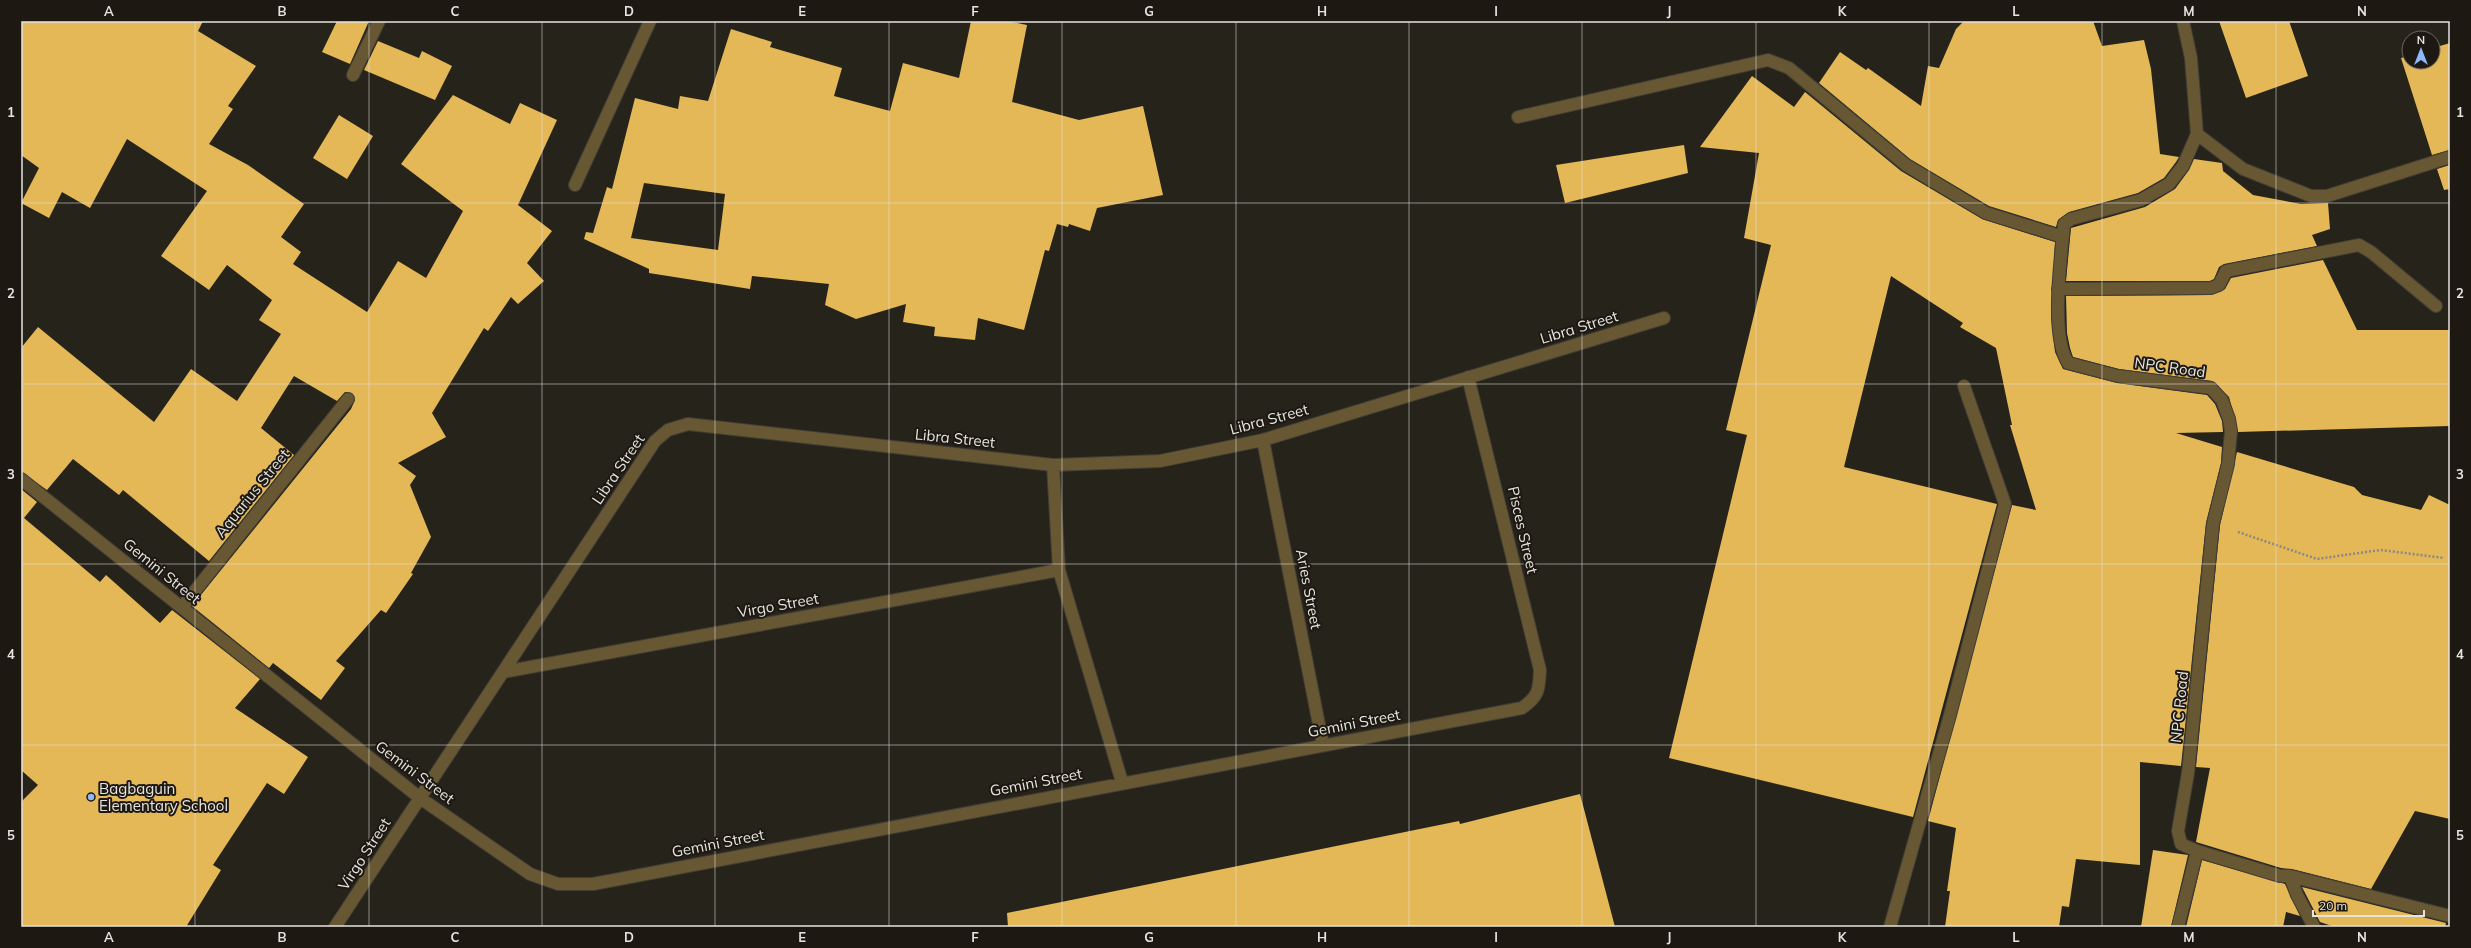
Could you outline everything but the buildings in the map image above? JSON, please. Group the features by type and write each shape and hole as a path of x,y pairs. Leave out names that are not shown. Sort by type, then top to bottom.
{"street":[{"path":"353,75 379,21"},
{"path":"575,185 650,21"},
{"path":"2183,21 2191,58 2198,134 2243,169 2311,196 2327,196 2450,157"},
{"path":"1518,117 1768,60 1789,68 1906,165 1986,213 2063,237"},
{"name":"NPC Road","path":"2198,134 2183,166 2169,184 2141,200 2071,219 2064,224 2058,289 2061,344 2063,355 2068,362 2118,376 2211,388 2222,400 2231,431 2228,464 2212,524 2189,766 2178,831 2181,844 2198,851"},
{"path":"2058,289 2211,288 2218,285 2226,271 2359,245 2371,252 2436,306"},
{"name":"Libra Street","path":"420,798 655,441 668,430 688,424 1053,465 1160,461 1263,440 1664,318"},
{"name":"Pisces Street","path":"1468,377 1540,670 1539,691"},
{"path":"1890,927 1950,715 2005,504 1964,386"},
{"name":"Aquarius Street","path":"182,607 348,399"},
{"name":"Aries Street","path":"1263,440 1323,745"},
{"path":"1053,465 1059,570 1122,782"},
{"name":"Gemini Street","path":"21,479 420,798 530,874 558,884 586,884 1522,708 1532,701 1539,691"},
{"name":"Virgo Street","path":"503,672 1059,570"},
{"name":"Virgo Street","path":"335,927 420,798"},
{"path":"2178,927 2198,851 2280,876 2290,876 2450,916"},
{"path":"2290,876 2296,895 2314,927"}],"path":[{"path":"2212,524 2317,559 2380,550 2444,558"}],"place":[{"name":"Bagbaguin Elementary School","path":"91,797"}]}
